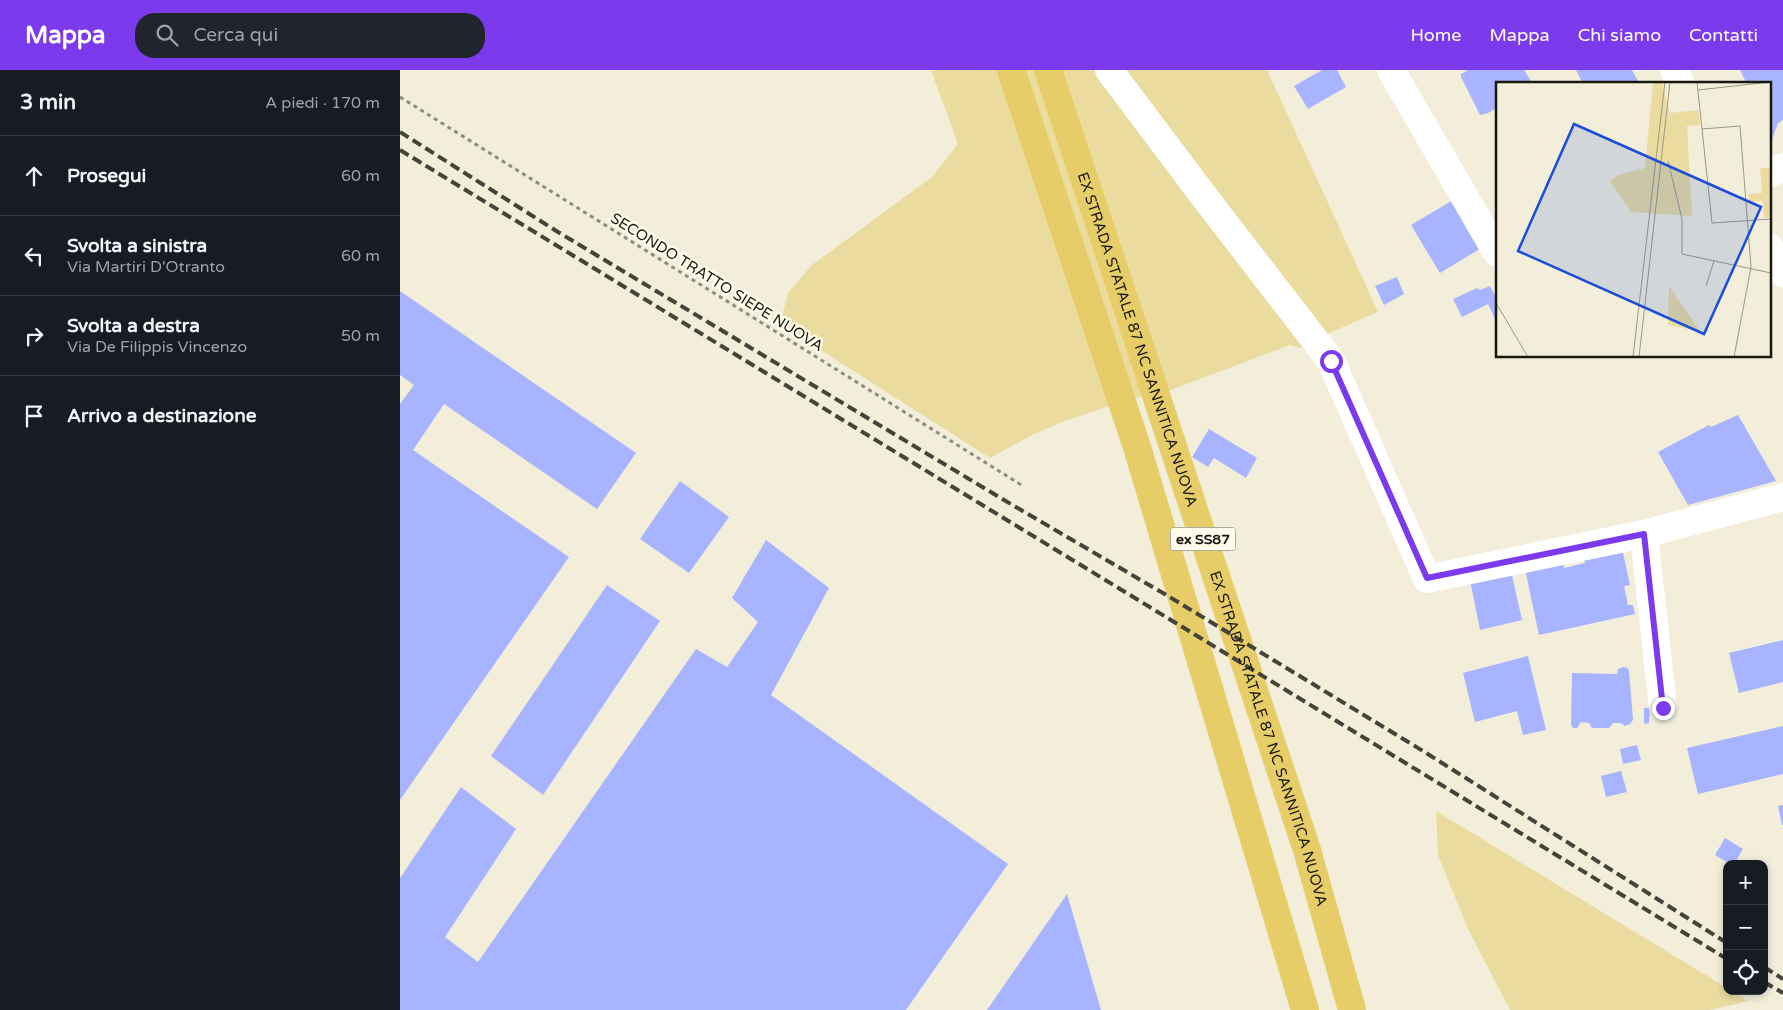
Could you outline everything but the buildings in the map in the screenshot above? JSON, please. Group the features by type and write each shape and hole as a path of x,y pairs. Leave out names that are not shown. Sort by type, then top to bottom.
{"highway":[{"name":"ex SS87","path":"1011,70 1137,447 1305,1010"},
{"name":"EX STRADA STATALE 87 NC SANNITICA NUOVA","path":"1048,70 1307,850 1352,1010"}],"street":[{"path":"1109,70 1331,361 1427,578 1644,534 1783,497"},
{"path":"1391,70 1496,251"},
{"path":"1674,70 1680,82"},
{"path":"1770,174 1783,167"},
{"path":"1770,249 1783,273"},
{"path":"1644,534 1663,708"}],"path":[{"name":"SECONDO TRATTO SIEPE NUOVA","path":"400,97 1023,486"}],"shaded area":[{"path":"931,70 1267,70 1378,312 1322,336 1301,348 1290,345 1168,391 1133,398 1065,421 1032,435 990,458 780,324 788,293 812,265 932,177 958,144"},
{"path":"1436,811 1723,986 1723,995 1738,995 1748,1001 1710,1010 1510,1010 1468,929 1438,855"}],"railway":[{"path":"400,132 558,232 1004,500 1168,596 1423,751 1723,940"},
{"path":"400,150 1723,957"},
{"path":"1768,970 1783,979"},
{"path":"1768,984 1783,993"}],"route":[{"path":"1331,361 1427,578 1644,534 1663,708"}]}
